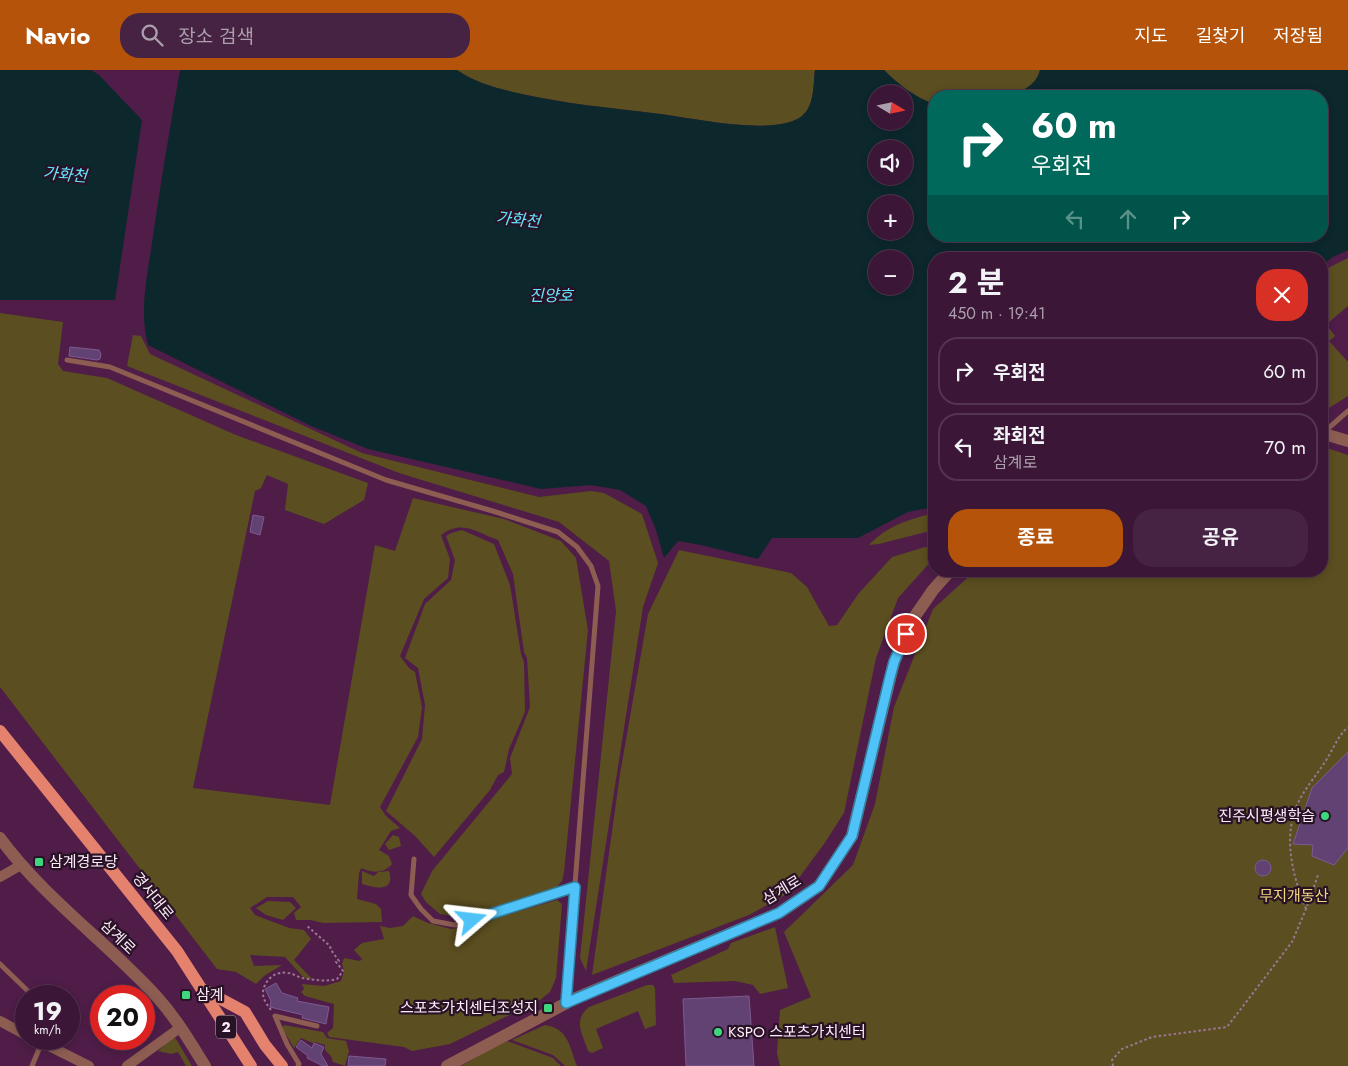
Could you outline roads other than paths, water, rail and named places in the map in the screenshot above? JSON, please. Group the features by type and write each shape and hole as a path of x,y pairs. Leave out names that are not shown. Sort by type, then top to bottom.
{"main road":[{"name":"경서대로","path":"0,731 177,951 251,1066"},
{"path":"202,989 245,1012 265,1045 282,1066"}],"street":[{"path":"1328,435 1348,440"},
{"name":"삼계로","path":"447,1066 566,1003 779,913 819,886 852,836 894,662 913,619 945,577"},
{"name":"삼계로","path":"0,838 22,865 157,997 181,1027 204,1066"},
{"path":"0,877 22,865"},
{"path":"0,1021 15,1028"},
{"path":"127,1066 181,1027"},
{"path":"56,1050 89,1066"}],"lane":[{"path":"67,360 110,367 386,480 558,532 577,547 591,566 598,586 566,1003"},
{"path":"1328,428 1348,411"},
{"path":"414,859 411,895 421,910 434,921 455,925 575,887"},
{"path":"0,964 22,985"},
{"path":"298,1066 299,1064 287,1044 275,1016 317,1026"},
{"path":"32,1066 36,1050"}],"water":[{"name":"가화천","path":"0,70 91,70 99,75 142,120 115,300 0,300"},
{"name":"진양호","path":"180,70 457,70 479,82 494,87 553,100 754,126 790,122 802,116 809,106 813,94 815,70 884,70 901,85 868,85 868,130 913,130 913,94 928,101 928,242 1328,242 1328,90 1023,90 1033,83 1040,70 1348,70 1348,250 1328,261 1328,252 928,252 928,508 908,512 858,538 772,538 758,559 678,541 664,558 656,530 646,506 620,490 591,485 541,489 368,449 311,426 148,345 144,320 146,282"}],"place":[{"name":"진주시평생학습","path":"1325,816"},
{"name":"삼계경로당","path":"39,862"},
{"name":"삼계","path":"186,995"},
{"name":"스포츠가치센터조성지","path":"548,1008"},
{"name":"KSPO 스포츠가치센터","path":"718,1032"}],"park label":[{"name":"무지개동산","path":"1294,896"}]}
